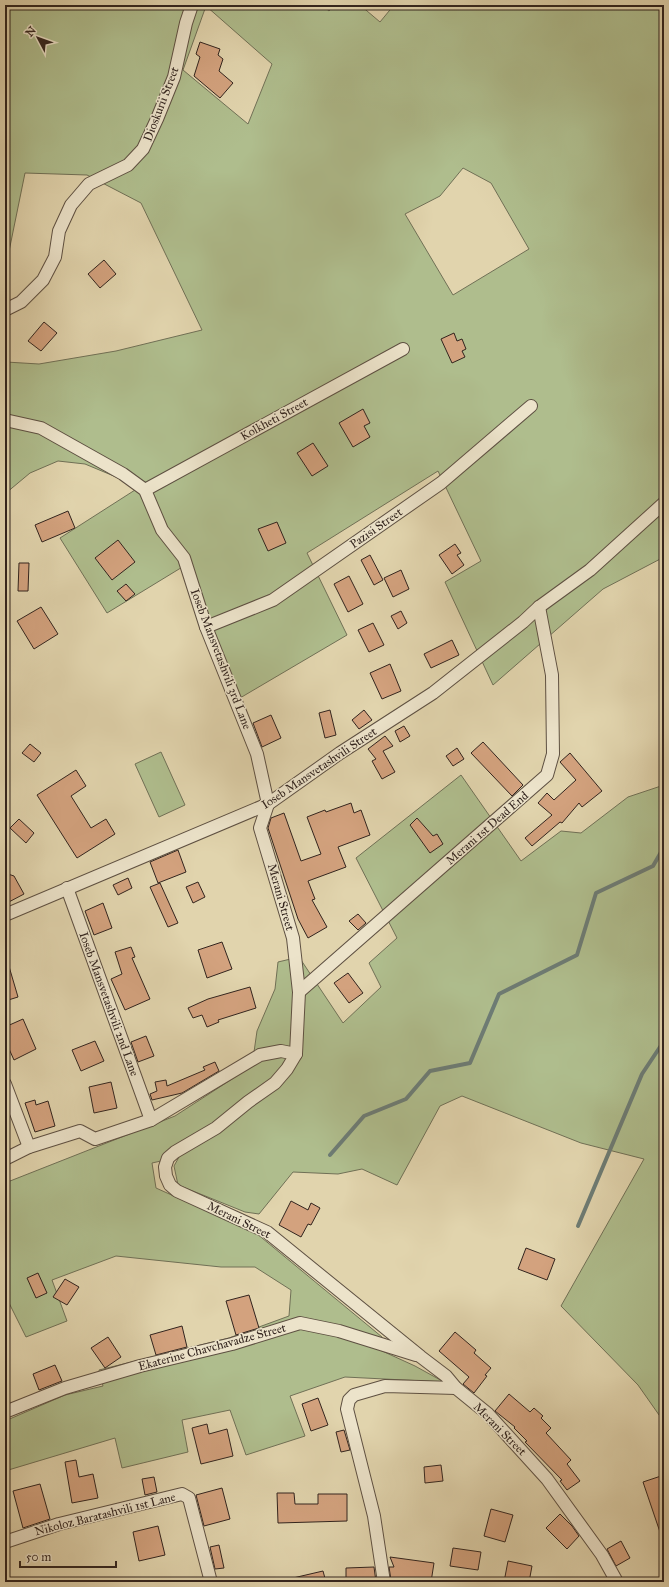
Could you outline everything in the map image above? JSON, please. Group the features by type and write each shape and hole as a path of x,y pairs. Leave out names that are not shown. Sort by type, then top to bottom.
{"street":[{"name":"Dioskurii Street","path":"5,310 21,302 43,280 55,257 59,231 71,205 88,184 128,165 143,150 174,77 186,23 192,5"},
{"name":"Kolkheti Street","path":"145,490 403,349"},
{"name":"Pazisi Street","path":"206,627 273,600 441,483 531,406"},
{"name":"Ioseb Mansvetashvili 3rd Lane","path":"5,420 42,428 124,474 145,490 162,530 184,558 206,627 257,754 268,804"},
{"name":"Ioseb Mansvetashvili Street","path":"5,915 268,804 340,753 433,693 523,622 539,607 590,570 664,503"},
{"name":"Merani 1st Dead End","path":"299,992 547,775 553,754 552,675 539,607"},
{"name":"Merani Street","path":"268,804 260,828 293,938 299,992 296,1054 287,1069 275,1083 248,1102 216,1128 175,1152 168,1158 165,1167 166,1176 170,1184 177,1191 267,1232 446,1376 456,1388 488,1414 547,1479 602,1555 617,1582"},
{"name":"Ioseb Mansvetashvili 2nd Lane","path":"67,888 151,1120"},
{"path":"5,1159 29,1147 80,1131 95,1139 151,1120 260,1055 281,1051 296,1054"},
{"path":"5,1084 29,1147"},
{"name":"Ekaterine Chavchavadze Street","path":"5,1412 65,1388 140,1366 232,1344 300,1323 339,1331 421,1357"},
{"path":"384,1582 374,1516 347,1409 348,1400 354,1395 385,1386 456,1388"},
{"name":"Nikoloz Baratashvili 1st Lane","path":"5,1542 59,1524 182,1494 189,1498 211,1582"}],"green space":[{"path":"5,5 322,5 329,11 335,5 360,5 380,22 394,5 664,5 664,557 603,589 493,685 445,582 481,561 438,471 307,553 347,635 240,698 184,566 107,613 60,538 135,490 121,479 85,464 58,461 30,473 6,493 6,362 39,364 116,351 202,330 141,203 87,175 25,173 5,271","holes":["206,6 272,64 248,124 183,70","463,168 491,183 529,249 453,295 405,214 440,196"]},
{"path":"161,752 185,805 159,817 135,764"},
{"path":"461,775 521,861 561,831 581,833 628,797 664,785 664,1422 638,1385 561,1306 644,1159 581,1143 462,1096 440,1106 397,1185 362,1169 338,1174 293,1172 259,1214 245,1212 178,1185 174,1166 179,1157 152,1163 156,1188 256,1233 382,1337 380,1350 415,1366 444,1382 345,1377 290,1396 305,1436 246,1455 230,1410 182,1420 188,1452 122,1468 115,1438 5,1471 5,1421 65,1395 103,1386 99,1370 229,1338 289,1316 291,1290 255,1267 221,1267 116,1256 52,1280 67,1321 26,1337 5,1295 5,1183 175,1116 252,1066 257,1031 275,989 278,962 299,957 343,1023 381,987 369,963 397,938 356,858"}],"building":[{"path":"200,42 220,49 218,55 223,59 219,71 233,83 220,98 194,76 200,57 196,54"},
{"path":"104,260 116,274 100,288 88,274"},
{"path":"44,322 57,333 41,351 28,341"},
{"path":"454,333 457,341 462,339 466,349 462,351 465,357 452,363 441,339"},
{"path":"363,409 370,423 364,426 370,437 353,447 339,423"},
{"path":"313,443 328,466 312,476 297,453"},
{"path":"68,511 75,528 42,542 35,525"},
{"path":"277,522 286,543 268,551 258,529"},
{"path":"118,540 135,562 112,580 95,558"},
{"path":"455,544 461,553 457,555 464,565 452,574 439,555"},
{"path":"370,555 383,580 374,585 361,560"},
{"path":"19,563 29,563 28,591 18,591"},
{"path":"401,570 409,589 393,597 384,578"},
{"path":"349,576 363,604 348,612 334,584"},
{"path":"126,584 135,594 126,601 117,591"},
{"path":"41,607 58,634 34,649 17,621"},
{"path":"401,611 407,623 398,629 391,616"},
{"path":"373,623 384,645 369,652 358,630"},
{"path":"452,640 459,655 431,668 424,654"},
{"path":"390,664 401,691 382,699 370,673"},
{"path":"330,710 336,735 325,738 319,713"},
{"path":"364,710 372,720 359,729 352,720"},
{"path":"271,715 281,738 262,747 253,723"},
{"path":"404,726 410,736 400,742 395,731"},
{"path":"385,736 393,746 383,751 395,772 382,779 372,761 376,759 368,749"},
{"path":"483,742 523,785 512,796 471,753"},
{"path":"30,744 41,753 34,762 22,753"},
{"path":"457,748 464,759 453,766 446,756"},
{"path":"570,753 602,791 582,807 579,803 562,823 560,822 532,846 525,838 552,815 538,803 547,793 554,800 576,780 560,762"},
{"path":"76,770 86,786 71,796 91,828 106,819 115,834 77,858 37,795"},
{"path":"351,803 354,813 361,810 370,835 338,847 346,867 308,881 315,899 312,900 327,927 308,938 298,919 268,828 271,818 284,813 301,861 321,854 307,817 325,810 326,812"},
{"path":"417,818 433,836 437,834 443,844 430,853 410,825"},
{"path":"19,819 34,833 26,843 10,828"},
{"path":"178,850 186,872 158,883 150,862"},
{"path":"5,873 14,876 24,894 5,904"},
{"path":"128,878 132,888 118,895 113,885"},
{"path":"198,882 205,897 193,903 186,887"},
{"path":"160,883 178,923 168,927 150,887"},
{"path":"103,903 112,928 94,935 85,911"},
{"path":"358,914 366,923 358,930 349,921"},
{"path":"222,942 232,969 207,978 198,950"},
{"path":"131,947 135,957 132,958 150,999 125,1010 111,979 122,974 115,952"},
{"path":"5,963 8,963 18,997 5,1001"},
{"path":"348,973 363,993 349,1003 334,983"},
{"path":"250,987 256,1008 218,1020 219,1022 207,1027 202,1015 193,1018 188,1008 208,999"},
{"path":"23,1019 36,1049 14,1060 5,1040 5,1027"},
{"path":"146,1036 154,1056 138,1062 131,1042"},
{"path":"95,1041 104,1061 81,1071 72,1050"},
{"path":"215,1062 219,1071 182,1093 152,1100 150,1094 157,1091 155,1082 166,1080 167,1086 205,1070 203,1067"},
{"path":"111,1082 117,1108 94,1113 89,1087"},
{"path":"35,1100 36,1105 48,1101 55,1126 35,1132 25,1103"},
{"path":"291,1201 308,1210 311,1203 320,1208 311,1225 308,1224 301,1237 279,1225"},
{"path":"526,1248 555,1259 547,1280 518,1269"},
{"path":"38,1273 47,1293 36,1298 27,1278"},
{"path":"65,1279 79,1287 67,1305 53,1297"},
{"path":"249,1295 259,1328 236,1335 226,1301"},
{"path":"182,1326 187,1347 156,1355 150,1335"},
{"path":"455,1332 476,1350 474,1353 491,1368 474,1393 463,1384 469,1377 439,1351"},
{"path":"108,1337 121,1357 105,1368 91,1348"},
{"path":"55,1365 62,1381 39,1390 33,1374"},
{"path":"509,1394 530,1412 534,1408 543,1416 541,1418 551,1428 546,1433 571,1460 567,1464 580,1481 567,1490 560,1481 562,1480 525,1442 527,1441 514,1428 515,1427 495,1411"},
{"path":"318,1398 328,1425 311,1431 302,1404"},
{"path":"207,1424 209,1434 227,1429 233,1456 201,1464 192,1428"},
{"path":"344,1430 350,1450 341,1452 336,1432"},
{"path":"76,1460 79,1477 93,1474 98,1498 72,1503 65,1462"},
{"path":"441,1465 443,1481 425,1483 424,1467"},
{"path":"664,1475 664,1538 662,1538 643,1482"},
{"path":"154,1477 157,1492 145,1495 142,1479"},
{"path":"40,1484 50,1519 23,1528 13,1491"},
{"path":"222,1488 230,1519 204,1526 196,1495"},
{"path":"277,1493 294,1493 295,1504 318,1504 318,1494 347,1494 347,1521 278,1523"},
{"path":"491,1509 513,1515 505,1542 484,1536"},
{"path":"560,1514 572,1526 579,1536 567,1549 546,1528"},
{"path":"158,1526 165,1555 139,1561 133,1532"},
{"path":"621,1541 630,1558 616,1566 607,1549"},
{"path":"219,1545 224,1568 215,1569 210,1547"},
{"path":"453,1548 481,1552 478,1570 450,1566"},
{"path":"390,1557 434,1563 431,1582 391,1580 389,1567 394,1567"},
{"path":"508,1561 532,1566 529,1582 504,1582"},
{"path":"374,1567 376,1582 346,1582 346,1568"},
{"path":"323,1571 326,1582 294,1582 293,1578"}],"waterway":[{"path":"330,1155 364,1116 406,1099 430,1071 470,1063 499,994 577,955 596,893 653,866 664,847"},
{"path":"578,1226 642,1074 664,1041"}]}
